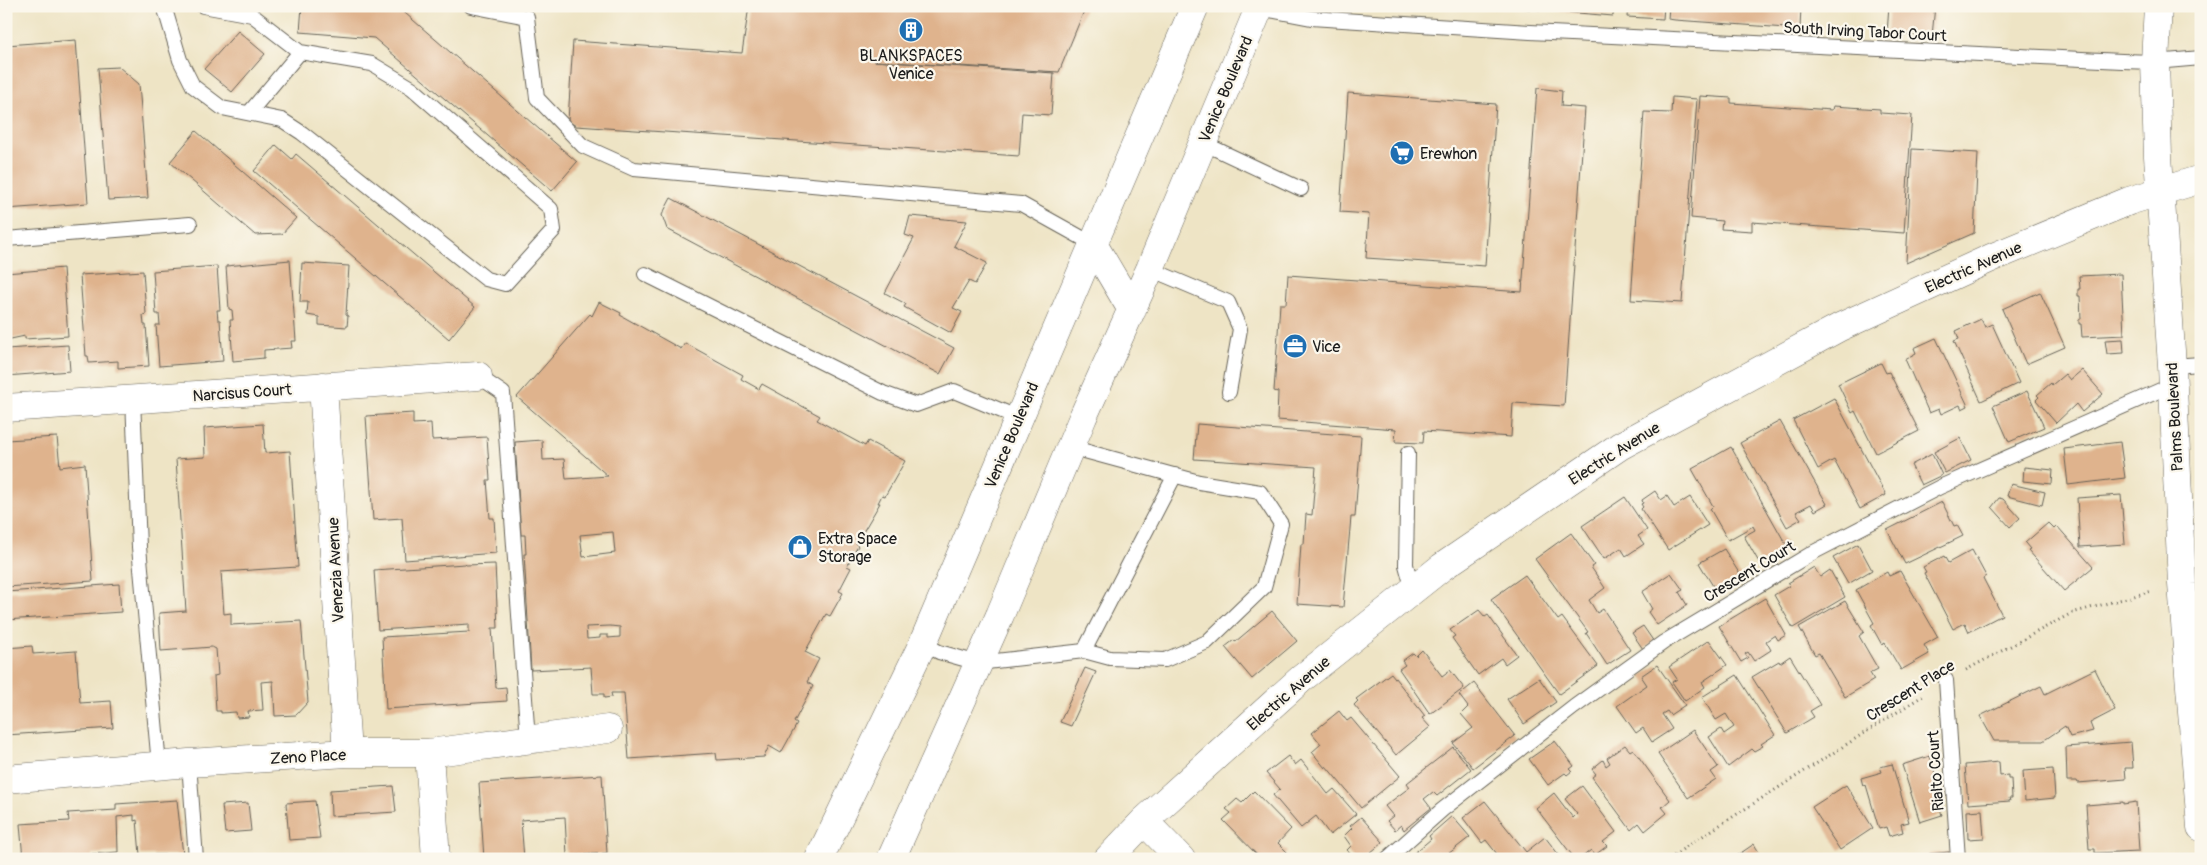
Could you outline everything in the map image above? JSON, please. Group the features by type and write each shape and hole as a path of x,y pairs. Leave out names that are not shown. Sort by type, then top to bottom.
{"street":[{"name":"Venice Boulevard","path":"819,859 923,643 1195,6"},
{"name":"Palms Boulevard","path":"2158,6 2154,62 2160,192 2172,376 2182,584 2201,828"},
{"name":"Venice Boulevard","path":"891,859 978,663 1070,447 1150,269 1260,7"},
{"name":"Electric Avenue","path":"1108,859 1144,821 1301,679 1442,567 1620,446 1840,326 1991,258 2129,201 2201,179"},
{"path":"1092,244 1132,310"},
{"name":"Narcisus Court","path":"6,408 478,376"},
{"name":"Venezia Avenue","path":"324,386 347,753"},
{"name":"Zeno Place","path":"6,779 189,762 347,753 429,753 608,729"},
{"path":"429,753 436,859"},
{"path":"1144,821 1181,859"}],"lane":[{"path":"164,6 180,60 193,86 222,108 282,120 302,133 486,279 505,284 554,230 551,209 412,88 372,64 300,52 252,15 203,6"},
{"path":"471,6 527,17 537,98 583,146 634,169 1021,204 1092,244"},
{"name":"South Irving Tabor Court","path":"1260,7 1310,18 1530,32 2154,62 2201,58"},
{"path":"249,113 300,52"},
{"path":"1202,143 1301,189"},
{"path":"6,239 190,224"},
{"path":"1150,269 1228,302 1240,328 1229,392"},
{"path":"645,274 891,396 916,405 954,391 1019,418"},
{"name":"Crescent Court","path":"1387,859 1442,810 1574,707 1680,632 1814,552 1940,487 2172,376 2201,364"},
{"path":"478,376 503,393 528,740"},
{"path":"133,399 139,547 159,765"},
{"path":"923,643 939,652 978,663 1084,651 1110,658 1165,660 1207,642 1264,587 1281,524 1260,492 1199,482 1070,447"},
{"path":"1408,454 1406,565 1413,590"},
{"path":"1084,651 1175,475"},
{"name":"Rialto Court","path":"1946,680 1958,859"},
{"path":"189,762 196,859"}],"path":[{"name":"Crescent Place","path":"1670,859 1687,846 1946,680 2072,613 2182,584"}],"building":[{"path":"302,6 398,7 577,162 552,191 374,38 300,32"},
{"path":"749,6 1086,6 1059,72 874,61 1054,73 1051,115 1022,113 1019,156 576,126 568,121 573,41 742,53"},
{"path":"1495,6 1614,6 1613,16"},
{"path":"1628,6 1664,6 1663,19 1627,17"},
{"path":"1669,6 1801,6 1800,29 1668,19"},
{"path":"1889,6 1935,6 1932,36 1887,34"},
{"path":"238,31 265,54 232,92 204,69"},
{"path":"76,40 88,203 6,209 6,45"},
{"path":"119,67 139,84 148,198 108,200 98,68"},
{"path":"1537,88 1562,91 1561,106 1585,108 1564,406 1513,403 1511,437 1424,431 1423,443 1395,442 1396,429 1277,420 1278,392 1274,391 1280,304 1286,304 1288,275 1522,292"},
{"path":"1348,93 1496,104 1485,266 1366,258 1369,214 1340,212"},
{"path":"1700,96 1731,98 1731,103 1832,110 1833,106 1880,109 1880,113 1912,115 1904,233 1752,222 1752,231 1721,229 1722,221 1691,218"},
{"path":"1672,97 1697,99 1682,303 1631,300 1644,112 1671,113"},
{"path":"196,131 296,218 282,234 255,235 170,162"},
{"path":"276,145 292,159 296,154 475,307 449,339 254,171"},
{"path":"1912,149 1978,153 1974,233 1906,263"},
{"path":"671,198 954,348 940,374 667,229 662,215"},
{"path":"910,216 967,221 954,246 987,263 975,284 969,281 953,308 962,312 951,333 904,307 906,304 885,293 914,238 905,235"},
{"path":"290,260 296,341 291,341 292,348 264,350 264,358 233,361 230,320 233,320 232,310 229,309 226,266"},
{"path":"302,263 349,266 347,327 319,325 319,317 307,315 308,302 300,302"},
{"path":"217,266 220,310 217,310 218,320 220,320 223,361 159,366 156,325 160,325 159,314 156,314 153,271"},
{"path":"63,268 68,336 25,339 25,336 6,340 6,273"},
{"path":"143,271 146,314 143,315 144,325 146,325 149,366 118,368 118,361 89,363 88,356 86,356 80,275"},
{"path":"2121,274 2124,335 2082,337 2081,324 2079,324 2079,319 2081,319 2080,296 2078,296 2078,289 2080,289 2079,276"},
{"path":"2040,292 2065,347 2026,364 2002,309"},
{"path":"599,302 681,349 685,343 743,375 741,379 759,389 762,384 820,416 817,420 865,446 868,441 905,461 885,496 882,495 878,503 880,503 856,544 858,546 847,566 851,568 839,591 843,593 830,616 826,614 805,652 819,659 807,682 813,686 794,722 797,724 781,753 769,746 764,757 717,760 716,753 629,759 624,693 611,693 612,697 604,698 604,694 593,694 591,667 531,670 524,554 526,554 525,535 521,535 515,442 542,440 543,460 564,459 566,479 608,476 517,397 590,314 592,316","holes":["613,532 615,553 583,557 580,535","586,627 620,627 620,637 608,638 608,635 600,635 600,638 587,639"]},
{"path":"1981,319 1985,327 1992,324 2019,383 1981,401 1954,341 1959,339 1956,331"},
{"path":"1936,338 1968,406 1962,409 1960,405 1941,414 1939,409 1929,413 1905,359 1916,353 1914,348"},
{"path":"2123,339 2124,353 2107,354 2105,340"},
{"path":"68,345 70,371 6,376 6,349"},
{"path":"1881,363 1886,373 1889,372 1919,431 1876,453 1855,411 1852,413 1838,384"},
{"path":"2082,370 2103,394 2082,412 2076,404 2056,423 2036,400 2039,397 2037,395 2065,374 2070,380"},
{"path":"2027,391 2044,427 2009,442 1993,406"},
{"path":"1834,398 1886,495 1860,509 1834,460 1818,469 1793,420"},
{"path":"413,413 413,424 431,423 432,440 487,437 490,480 487,480 490,518 494,518 496,553 405,560 402,518 373,520 366,416"},
{"path":"1780,421 1827,504 1815,511 1811,504 1796,512 1801,519 1787,527 1740,443"},
{"path":"263,424 265,453 290,451 298,567 221,572 224,614 231,613 231,625 301,621 308,702 296,715 275,716 273,681 261,682 263,710 248,711 249,717 237,718 236,712 221,713 221,711 216,711 214,676 218,675 216,649 212,647 161,651 159,613 186,611 176,459 205,457 204,428"},
{"path":"1197,424 1361,436 1355,517 1351,517 1343,607 1297,604 1301,544 1304,544 1306,514 1312,515 1316,467 1194,459"},
{"path":"57,437 60,467 85,464 93,581 6,587 6,440"},
{"path":"1960,438 1971,460 1945,473 1934,452"},
{"path":"2120,442 2125,478 2068,485 2064,449"},
{"path":"1731,447 1788,548 1760,564 1744,536 1755,530 1753,526 1728,540 1710,509 1713,506 1692,469"},
{"path":"1932,454 1942,475 1921,485 1911,465"},
{"path":"2024,467 2053,470 2052,484 2023,481"},
{"path":"2011,484 2045,492 2042,505 2007,496"},
{"path":"1655,491 1661,500 1667,496 1674,507 1690,497 1708,525 1668,550 1641,509 1643,507 1641,504 1643,503 1642,500"},
{"path":"2121,495 2125,544 2080,547 2077,498"},
{"path":"1625,497 1647,530 1638,536 1644,544 1626,556 1621,548 1604,559 1582,526"},
{"path":"1999,498 2003,499 2020,518 2010,527 1992,507"},
{"path":"1942,502 1954,526 1957,525 1963,536 1905,564 1887,530"},
{"path":"2048,523 2054,529 2057,526 2093,567 2064,591 2028,550 2030,549 2025,543"},
{"path":"1571,533 1594,565 1591,567 1605,588 1589,600 1597,613 1603,609 1630,650 1607,665 1586,633 1588,632 1535,559"},
{"path":"1858,544 1872,570 1848,584 1833,558"},
{"path":"1724,549 1741,576 1716,591 1699,563"},
{"path":"1972,550 1986,576 1983,578 2002,615 1969,632 1965,623 1953,629 1924,573 1926,572 1923,567 1944,556 1948,563"},
{"path":"495,564 498,628 492,628 496,688 506,687 507,701 386,709 382,637 469,632 469,624 378,630 374,570"},
{"path":"1814,567 1820,577 1830,570 1845,597 1793,628 1774,595 1789,586 1788,583"},
{"path":"1900,571 1938,637 1924,645 1929,654 1901,670 1885,643 1882,645 1871,625 1874,623 1856,590 1887,572 1889,576"},
{"path":"1671,573 1683,590 1679,592 1687,605 1657,625 1648,612 1652,609 1642,592"},
{"path":"1525,575 1558,620 1562,617 1598,666 1559,694 1491,599"},
{"path":"119,584 121,612 6,620 6,592"},
{"path":"1765,598 1786,635 1778,640 1775,635 1766,641 1771,650 1754,661 1748,652 1745,654 1748,658 1741,662 1719,626"},
{"path":"1845,601 1864,632 1859,636 1878,669 1870,673 1874,680 1845,697 1819,653 1815,655 1799,627"},
{"path":"1479,610 1485,617 1488,615 1517,655 1505,664 1501,658 1478,675 1452,638 1455,636 1450,630"},
{"path":"1272,611 1297,641 1252,679 1225,647 1234,640 1235,642"},
{"path":"1643,626 1654,642 1643,649 1632,633"},
{"path":"1709,640 1727,665 1702,682 1705,687 1685,701 1672,682 1677,679 1669,667"},
{"path":"32,646 33,654 76,651 80,703 111,701 113,728 6,735 6,648"},
{"path":"1422,650 1442,676 1450,670 1464,688 1430,714 1399,669 1405,665 1402,661 1413,653 1416,656"},
{"path":"1790,656 1820,705 1810,711 1814,717 1787,733 1752,677"},
{"path":"1657,665 1685,705 1670,715 1667,711 1662,714 1672,729 1652,742 1643,728 1636,733 1617,706 1647,685 1641,676"},
{"path":"1085,668 1096,672 1071,726 1060,722"},
{"path":"2095,669 2115,710 2090,723 2093,731 2070,737 2065,726 2043,741 1994,741 1980,716 2041,686 2045,694"},
{"path":"1391,673 1425,716 1422,718 1430,727 1396,755 1354,705 1358,701 1356,699"},
{"path":"1737,675 1775,735 1761,744 1763,746 1754,751 1752,749 1728,767 1709,737 1721,729 1724,734 1734,727 1726,714 1716,720 1702,697"},
{"path":"1539,678 1556,702 1524,724 1507,699"},
{"path":"1474,683 1515,736 1473,768 1453,743 1473,728 1461,714 1468,707 1459,695"},
{"path":"1339,711 1347,721 1351,718 1400,776 1361,808 1312,752 1321,744 1312,733"},
{"path":"1693,730 1718,767 1711,772 1716,779 1688,798 1658,754"},
{"path":"1555,741 1574,766 1567,775 1565,773 1548,785 1529,759"},
{"path":"2131,742 2133,768 2125,768 2126,779 2078,783 2077,781 2067,781 2066,747"},
{"path":"1625,745 1630,751 1633,749 1670,800 1662,807 1667,813 1645,831 1639,823 1631,830 1592,777 1596,774 1592,769 1603,760 1606,766 1610,763 1607,758"},
{"path":"1453,747 1471,769 1437,796 1433,792 1424,799 1431,808 1404,830 1401,825 1395,830 1387,821 1393,816 1385,806 1410,787 1407,783"},
{"path":"1288,756 1295,765 1301,760 1328,794 1334,789 1356,814 1330,835 1316,816 1301,828 1273,795 1280,789 1266,773"},
{"path":"1930,756 1940,790 1934,792 1942,815 1920,822 1902,765"},
{"path":"1999,762 2000,776 2008,775 2008,779 2011,779 2012,798 2009,798 2010,801 1968,804 1965,765"},
{"path":"1892,764 1909,822 1901,824 1903,832 1889,836 1886,827 1879,829 1866,785 1863,786 1861,778 1882,772 1880,767"},
{"path":"2053,769 2055,798 2025,801 2023,771"},
{"path":"602,775 607,853 567,856 565,817 521,820 524,859 484,859 479,783"},
{"path":"1846,785 1873,828 1840,850 1812,807"},
{"path":"393,786 396,812 331,816 330,790"},
{"path":"1582,786 1616,832 1603,842 1607,846 1595,855 1591,850 1580,859 1575,859 1536,808 1554,793 1573,818 1577,814 1565,799"},
{"path":"1254,791 1291,829 1278,843 1287,852 1281,859 1261,859 1223,820 1231,813 1226,809 1237,799 1242,803"},
{"path":"177,800 183,855 140,855 137,820 134,821 134,815 117,817 118,852 92,854 92,859 23,859 20,824 69,821 68,813 116,810 116,804"},
{"path":"315,801 320,838 289,840 286,803"},
{"path":"1485,801 1526,852 1545,837 1562,859 1501,859 1486,840 1482,843 1463,818"},
{"path":"2123,802 2123,804 2136,802 2139,851 2095,853 2095,849 2089,849 2086,805"},
{"path":"248,803 251,831 225,833 222,805"},
{"path":"1982,810 1984,838 1968,839 1967,811"},
{"path":"1452,816 1470,837 1448,854 1452,859 1415,859 1412,855 1431,839 1429,836"},
{"path":"1361,817 1383,842 1363,859 1354,859 1347,850 1351,846 1344,836 1352,828 1350,826"},
{"path":"1754,844 1763,859 1732,859"},
{"path":"1949,852 1949,859 1929,859 1929,854"}],"place":[{"name":"BLANKSPACES Venice","path":"911,30"},
{"name":"Erewhon","path":"1402,153"},
{"name":"Vice","path":"1295,346"},
{"name":"Extra Space Storage","path":"800,547"}]}
